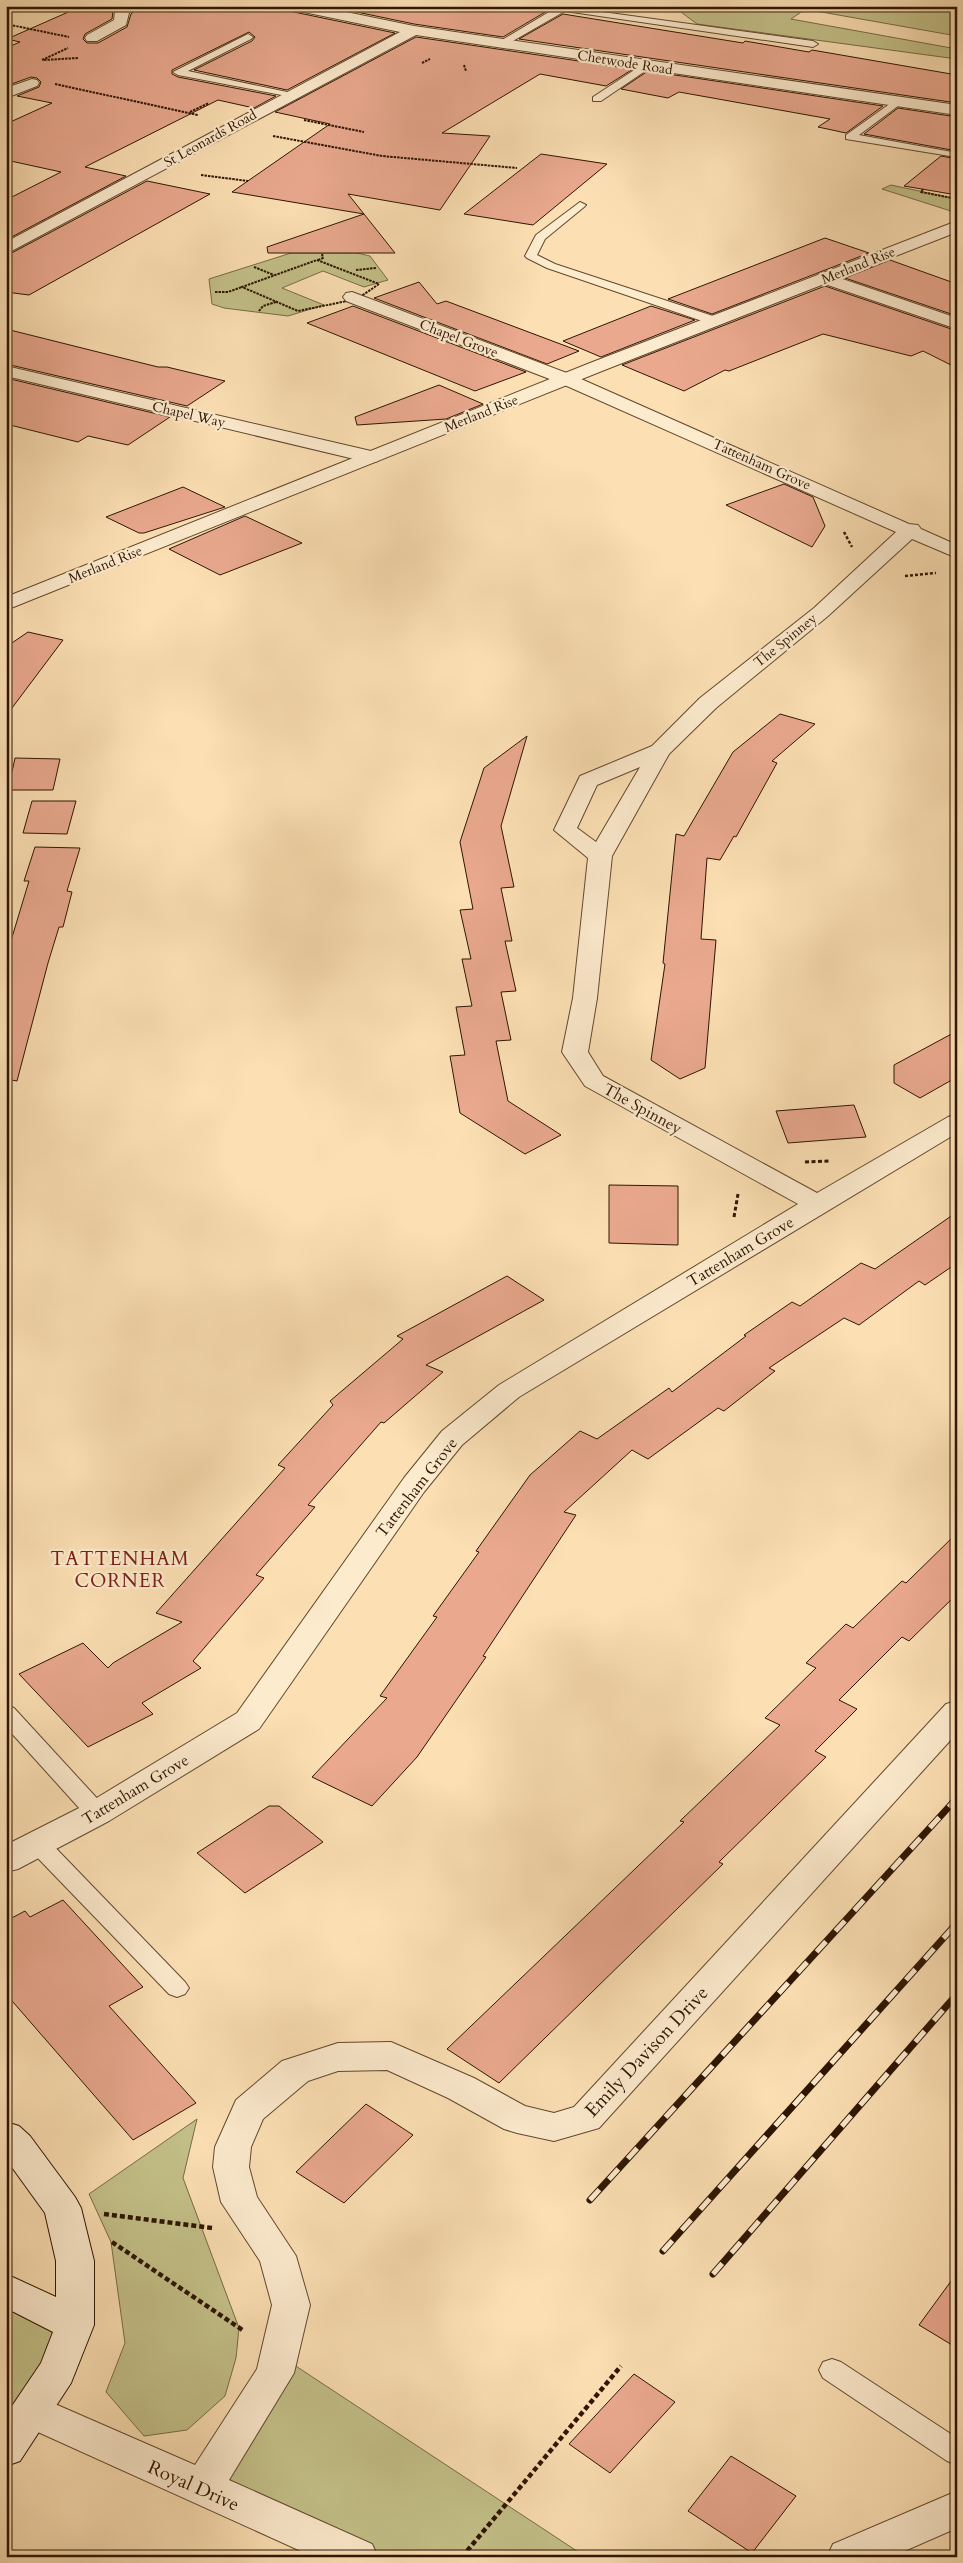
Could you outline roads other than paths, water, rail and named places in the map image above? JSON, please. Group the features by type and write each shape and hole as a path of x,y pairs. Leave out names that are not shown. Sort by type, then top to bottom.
{"street":[{"path":"92,38 121,22 122,11 131,6"},
{"name":"Chetwode Road","path":"294,6 414,30 957,110"},
{"name":"St Leonards Road","path":"10,243 414,30"},
{"path":"6,94 32,83"},
{"name":"Merland Rise","path":"6,604 566,379 957,226"},
{"path":"825,278 957,324"},
{"name":"Chapel Grove","path":"355,298 566,379"},
{"name":"Chapel Way","path":"6,370 371,457"},
{"name":"Tattenham Grove","path":"566,379 911,530 957,552"},
{"name":"The Spinney","path":"817,1204 594,1081 575,1052 586,998 600,856 660,751 708,703 821,612 911,530"},
{"name":"The Spinney","path":"600,856 565,830 588,781 660,751"},
{"name":"Tattenham Grove","path":"6,1860 98,1812 248,1721 414,1484 452,1438 509,1392 817,1204 957,1122"},
{"name":"Emily Davison Drive","path":"202,2489 275,2373 291,2305 277,2256 240,2202 231,2168 233,2147 249,2110 295,2071 338,2057 391,2056 461,2088 517,2118 554,2127 586,2118 957,1712"},
{"path":"6,2136 17,2146 62,2208 76,2261 75,2325 56,2371 6,2449"},
{"path":"6,2290 75,2325"},
{"name":"Royal Drive","path":"32,2411 202,2489 358,2557"},
{"path":"847,2557 957,2509"}],"lane":[{"path":"502,43 563,8 813,44"},
{"path":"248,37 178,72 288,95"},
{"path":"597,99 649,65"},
{"path":"898,102 850,137 952,155"},
{"path":"580,206 540,237 531,256 551,266 715,320"},
{"path":"6,1713 98,1812"},
{"path":"38,1844 178,1988"},
{"path":"832,2370 957,2453"}],"railway":[{"path":"590,2200 957,1798"},
{"path":"663,2251 957,1923"},
{"path":"713,2274 957,1994"}],"district":[{"name":"TATTENHAM CORNER","path":"120,1569"}]}
